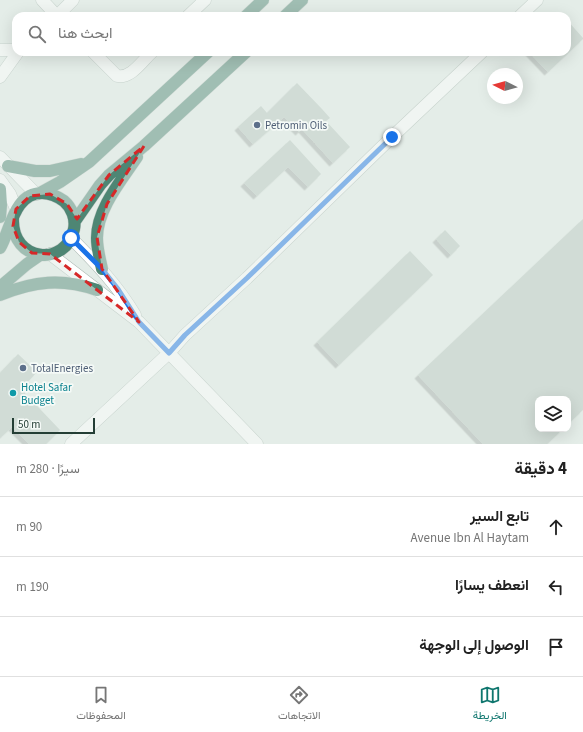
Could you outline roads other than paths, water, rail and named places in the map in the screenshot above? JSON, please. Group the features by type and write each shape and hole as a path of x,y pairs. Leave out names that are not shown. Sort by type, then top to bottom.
{"highway":[{"path":"250,12 262,0"},
{"path":"289,12 302,0"},
{"path":"0,248 15,214 24,200 60,182 90,162 204,56"},
{"path":"75,221 100,185 109,175 144,146 242,56"},
{"path":"102,269 98,254 97,237 100,221 107,204 144,146"},
{"path":"8,166 35,172 50,171 90,162"},
{"path":"0,189 0,217"},
{"path":"0,287 27,264 45,254 62,248 71,238 75,221 67,204 50,194 38,194"},
{"path":"15,214 14,230 19,242 28,251 45,254"},
{"path":"0,296 27,286 58,282 80,284 97,290"}],"street":[{"path":"42,0 53,12"},
{"path":"61,12 73,0"},
{"path":"192,12 205,0"},
{"path":"524,12 537,0"},
{"path":"0,50 12,52"},
{"path":"0,65 12,56"},
{"path":"0,76 14,56"},
{"path":"97,56 117,76 121,77 129,75 148,56"},
{"path":"71,444 169,353 185,335 247,278 478,56"},
{"path":"0,157 38,194"},
{"path":"0,180 10,194 15,214"},
{"path":"71,238 102,269 118,289 139,322"},
{"path":"45,254 97,290 139,322 257,444"}],"place":[{"name":"Petromin Oils","path":"257,125"},
{"name":"TotalEnergies","path":"23,368"},
{"name":"Hotel Safar Budget","path":"13,393"}]}
